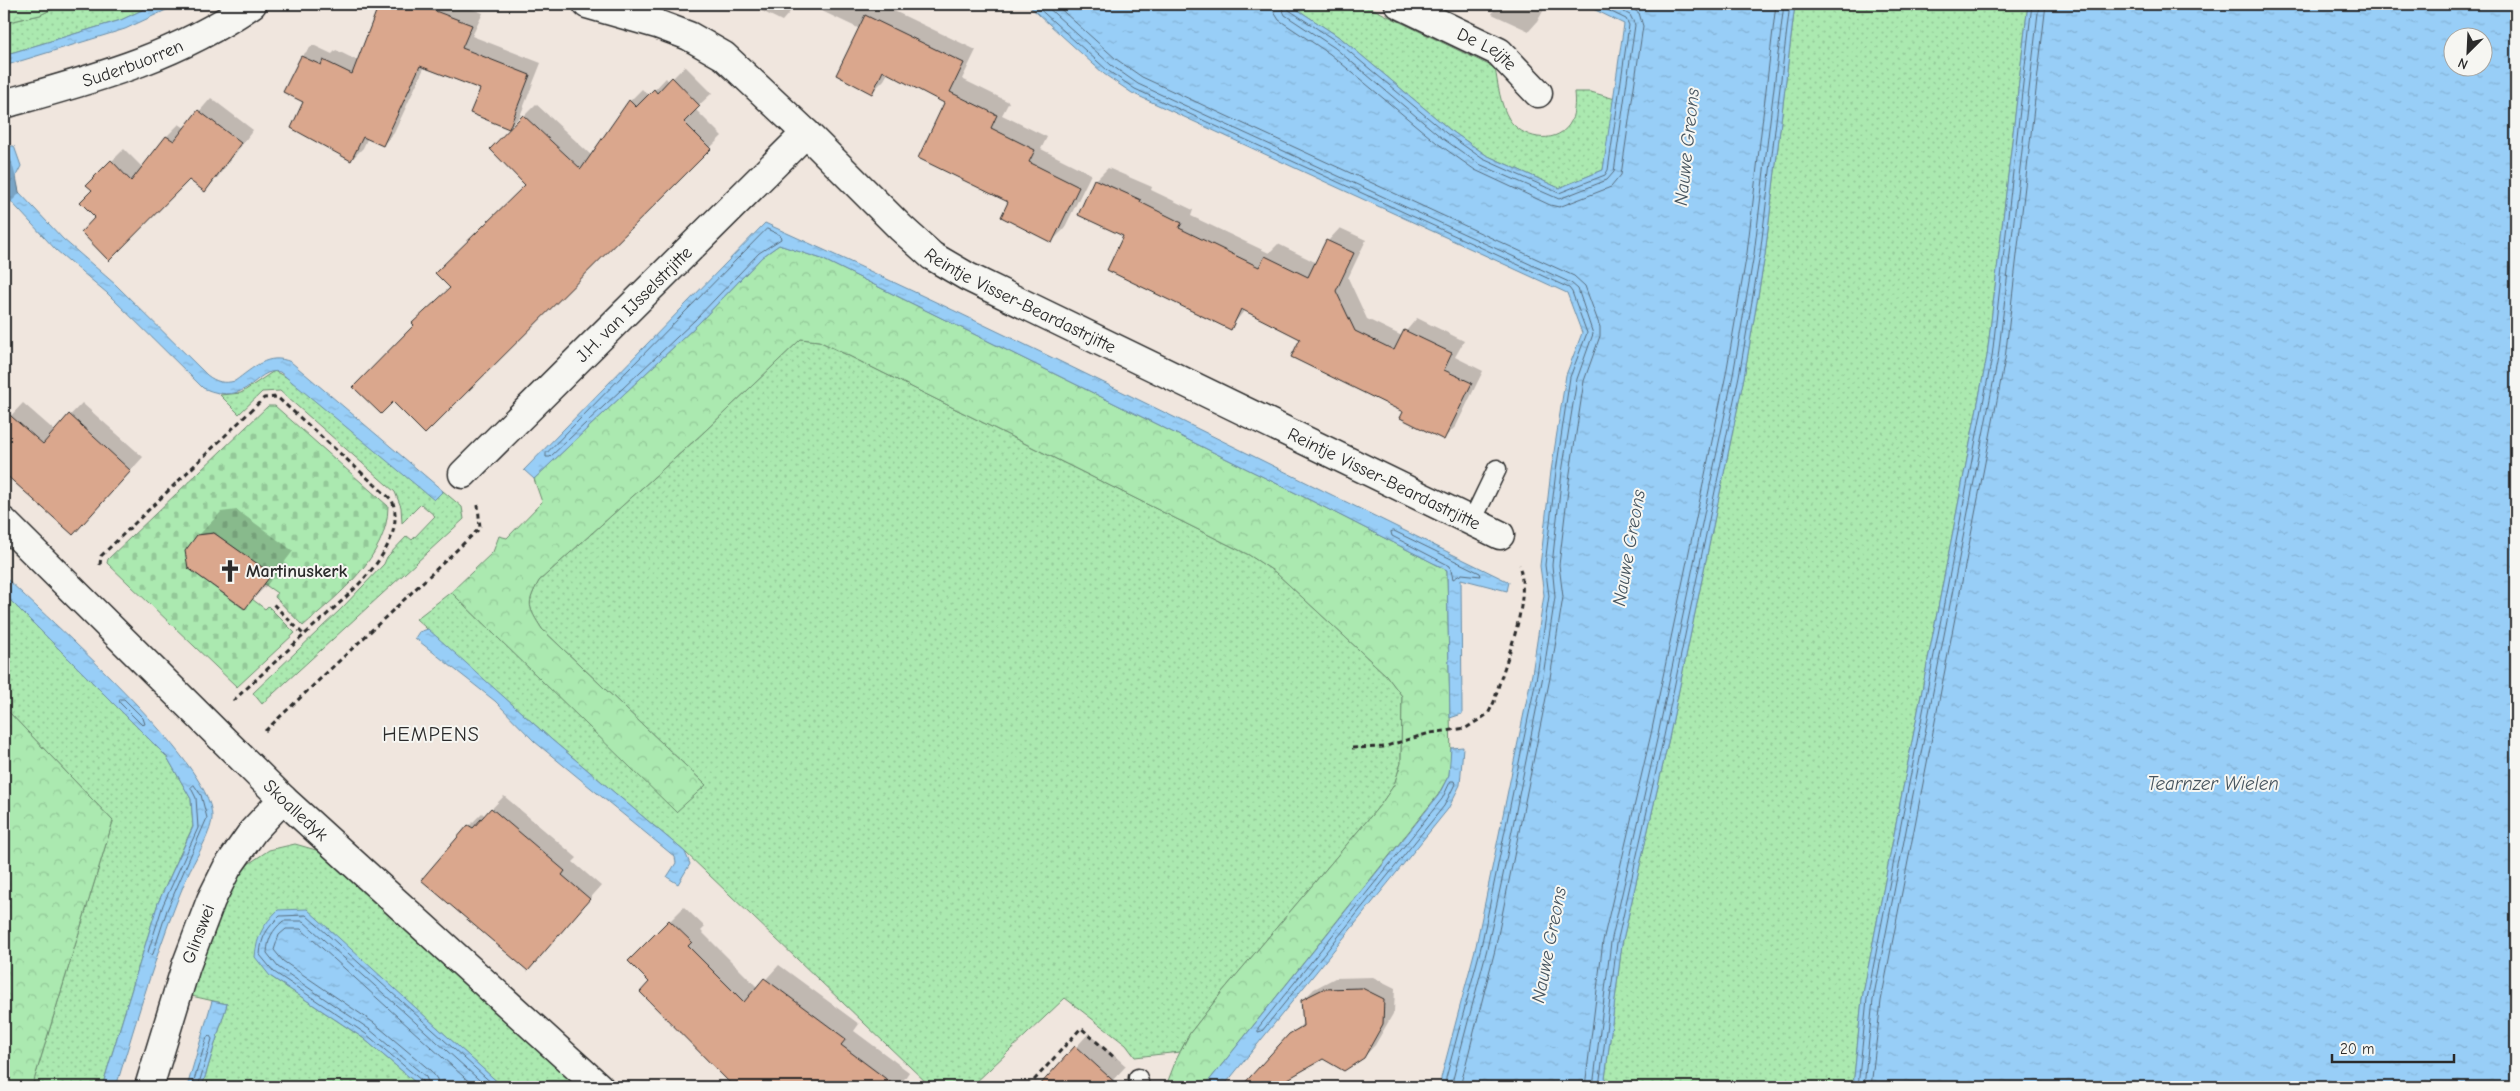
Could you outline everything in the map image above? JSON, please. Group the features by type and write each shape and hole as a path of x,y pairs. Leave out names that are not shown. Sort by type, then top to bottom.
{"street":[{"name":"Suderbuorren","path":"4,104 121,70 165,54 200,37 252,4"},
{"name":"Reintje Visser-Beardastrjitte","path":"587,4 657,24 689,36 724,56 806,133 901,228 932,256 968,277 1500,535"},
{"name":"De Leijte","path":"1399,4 1499,52 1538,93"},
{"name":"J.H. van IJsselstrjitte","path":"468,469 806,133"},
{"name":"Skoalledyk","path":"4,522 206,724 283,798 599,1087"},
{"name":"Glinswei","path":"148,1087 186,966 211,900 227,868 253,831 283,798"}],"lane":[{"path":"1472,521 1497,468"}],"path":[{"path":"103,572 100,563 101,556 264,398 278,397 392,500 396,522 392,538 379,561 304,635 206,724"},
{"path":"239,756 480,528 468,469"},
{"path":"1352,748 1383,747 1430,733 1466,728 1488,714 1494,702 1515,631 1524,585 1520,566 1511,547 1500,535"},
{"path":"271,602 304,635"},
{"path":"229,691 236,698"},
{"path":"1028,1087 1082,1028 1139,1083"}],"green space":[{"path":"4,4 63,4 40,15 4,23"},
{"path":"63,4 155,4 121,20 4,55 4,23 40,15"},
{"path":"1289,4 1363,4 1495,68 1503,107 1509,119 1514,126 1529,135 1547,137 1563,132 1569,125 1572,117 1574,92 1591,92 1615,99 1603,170 1559,188 1486,155 1449,129 1342,39"},
{"path":"1795,4 2028,4 1987,356 1862,999 1853,1087 1604,1087 1622,944 1669,738 1744,377 1765,255"},
{"path":"779,245 822,259 1312,501 1447,570 1451,759 1449,775 1438,795 1204,1087 1166,1086 1176,1060 1190,1033 1222,992 1381,804 1394,785 1401,763 1402,696 1386,675 1275,572 1249,555 819,341 801,339 705,431 539,581 532,595 531,610 542,629 706,785 676,812 451,592 493,552 499,536 507,538 542,502 534,479 698,324 762,257"},
{"path":"801,339 819,341 1249,555 1275,572 1386,675 1402,696 1401,763 1394,785 1381,804 1222,992 1190,1033 1180,1052 1135,1057 1126,1045 1065,998 971,1087 931,1087 685,852 552,740 416,619 451,592 676,811 706,785 542,629 531,610 532,595 539,581 705,431"},
{"path":"274,371 290,379 434,499 443,491 462,507 464,519 262,704 253,693 341,609 384,564 387,557 407,536 412,540 435,516 421,504 402,523 401,507 395,492 280,391 262,392 239,414 220,395 241,393"},
{"path":"268,406 275,406 388,506 386,525 380,542 359,574 303,626 275,597 277,593 264,584 271,574 214,533 197,535 188,568 244,609 252,599 265,609 268,606 295,633 237,687 107,563 108,559"},
{"path":"4,594 167,757 191,799 193,826 158,903 102,1087 32,1087 113,821 4,707"},
{"path":"4,707 113,821 32,1087 4,1087"},
{"path":"295,844 316,850 327,858 580,1087 503,1087 307,910 270,976 363,1038 421,1087 202,1087 227,1004 187,995 235,873 269,850"}],"water":[{"path":"155,4 179,4 125,29 4,66 4,55 121,20"},
{"name":"Nauwe Greons","path":"1027,4 1289,4 1342,39 1449,129 1486,155 1559,188 1603,170 1624,24 1583,4 1795,4 1765,255 1744,377 1669,738 1622,944 1604,1087 1441,1087 1441,1078 1476,946 1532,674 1544,595 1540,566 1551,471 1566,375 1582,333 1567,293 1132,93 1104,74"},
{"name":"Tearnzer Wielen","path":"2028,4 2516,4 2516,1087 1853,1087 1862,999 1987,356"},
{"path":"4,146 14,146 21,166 16,176 19,192 63,239 116,285 207,375 220,382 231,382 268,360 283,359 291,362 443,491 434,500 280,372 271,372 264,375 242,391 232,394 219,393 203,388 107,293 56,250 7,197"},
{"path":"765,223 1045,354 1509,582 1507,591 1461,579 1462,714 1450,718 1447,570 1312,501 822,259 779,245 762,257 698,324 534,479 524,470"},
{"path":"4,576 124,691 157,727 185,761 205,792 212,816 207,836 178,898 116,1087 102,1087 158,903 193,827 191,799 167,757 4,594"},
{"path":"428,629 552,740 685,852 690,864 678,884 667,877 676,863 675,857 535,742 495,701 415,638 419,632"},
{"path":"1463,747 1460,785 1448,809 1223,1087 1204,1087 1438,796 1449,775 1451,748"},
{"path":"307,909 503,1087 421,1087 363,1038 270,976 255,957 257,942 262,931 278,910"},
{"path":"212,1001 227,1004 202,1087 187,1087"}],"building":[{"path":"379,4 417,4 472,25 462,48 530,75 509,129 470,113 480,89 420,66 383,146 363,137 351,161 291,128 303,102 283,92 301,56 321,65 323,60 352,74"},
{"path":"865,15 964,63 950,92 997,115 991,128 1035,150 1029,162 1079,187 1052,243 1001,217 1008,202 918,158 944,103 883,71 872,94 836,75"},
{"path":"672,77 700,106 684,122 711,149 425,434 393,402 381,414 353,387 414,325 412,323 450,288 435,273 525,185 490,149 523,115 581,169 629,100 636,107 654,89 657,93"},
{"path":"198,110 241,143 205,192 189,180 109,261 81,232 95,217 80,202 92,190 86,185 111,160 131,181 166,136 174,141"},
{"path":"1094,179 1141,200 1140,202 1182,223 1179,228 1259,267 1265,256 1308,277 1326,240 1354,253 1336,291 1355,331 1394,350 1404,330 1452,353 1444,370 1472,383 1444,440 1400,418 1403,412 1291,357 1300,339 1241,309 1231,330 1107,270 1123,236 1078,215"},
{"path":"4,410 43,444 69,414 131,471 73,535 4,473"},
{"name":"Martinuskerk","path":"214,533 272,574 245,609 188,568 185,551 197,535"},
{"path":"491,808 565,871 562,875 590,899 528,971 421,880 468,825 473,828"},
{"path":"669,920 692,942 688,946 744,1002 764,978 846,1039 841,1045 897,1087 734,1087 640,992 649,982 628,961"},
{"path":"1362,988 1384,999 1383,1024 1364,1058 1344,1071 1323,1059 1274,1087 1241,1087 1289,1034 1303,1026 1301,1000 1323,989"},
{"path":"1075,1046 1120,1087 1038,1087"}],"place":[{"name":"Martinuskerk","path":"230,571"}],"district":[{"name":"HEMPENS","path":"431,734"}]}
